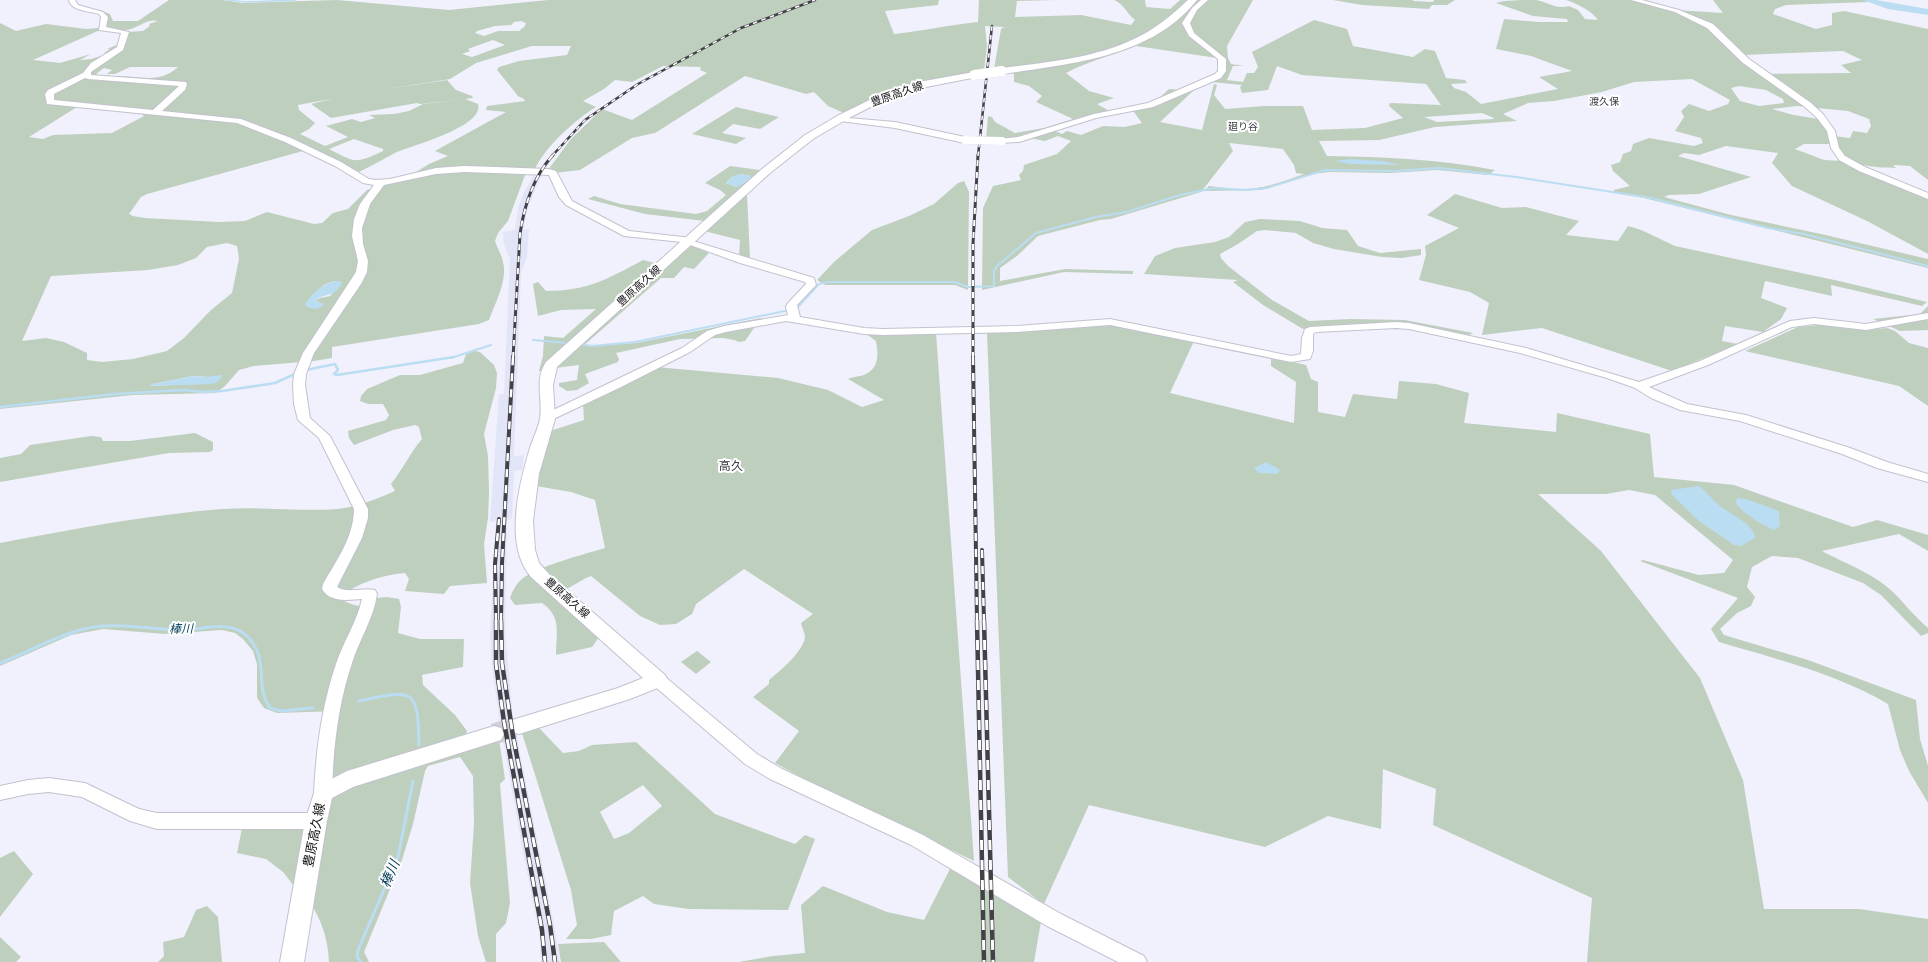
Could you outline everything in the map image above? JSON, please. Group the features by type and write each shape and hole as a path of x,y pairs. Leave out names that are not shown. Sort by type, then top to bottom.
{"main road":[{"name":"豊原高久線","path":"658,680 544,579 530,562 525,542 526,505 531,474 548,418 545,380 551,365 688,241 792,150 840,119 869,104 904,90 932,82 1061,62 1112,50 1144,37 1164,26 1193,0"},
{"path":"519,726 623,694 658,680"},
{"name":"豊原高久線","path":"292,962 316,821 323,793 333,786 347,780 494,734"}],"street":[{"path":"72,0 73,4 76,6 101,13 105,17 102,28 125,32 120,48 94,65 86,75 51,92 49,94 50,102 227,119 244,123 288,140 338,164 366,180 380,184 436,171 464,169 550,172 553,173 564,197 569,203 618,230 638,236 688,241 744,261 810,280 811,285 792,304 791,307 795,319"},
{"path":"840,119 895,125 965,140 1002,141 1019,139 1094,116 1150,106 1174,93 1218,76 1222,71 1222,59 1194,36 1188,30 1186,23 1194,9 1205,0"},
{"path":"1634,0 1677,11 1710,26 1746,61 1808,105 1820,116 1830,131 1835,148 1842,158 1862,169 1928,196"},
{"path":"86,75 90,77 183,84 182,88 155,113"},
{"path":"323,793 325,760 336,696 348,649 370,594 341,594 333,593 329,589 330,584 359,528 362,517 361,509 324,436 304,420 299,385 301,373 325,327 353,287 362,270 362,259 357,243 358,225 365,200 380,184"},
{"path":"1638,386 1704,364 1790,324 1814,321 1866,327 1901,319 1928,316"},
{"path":"548,418 686,350 711,333 734,326 777,319 795,319 864,331 883,332 1017,329 1110,322 1291,359 1306,357 1308,354 1307,335 1309,331 1314,329 1396,325 1428,329 1572,363 1638,386 1684,407 1742,418 1882,465 1928,478"},
{"path":"658,680 741,751 776,774 802,788 923,844 1054,920 1137,962"},
{"path":"0,793 28,787 49,785 84,790 136,816 157,821 316,821"}],"shaded area":[{"path":"1350,159 1382,161 1400,165 1349,164 1335,161"},
{"path":"535,173 542,173 528,207 523,230 529,229 527,256 521,274 514,456 524,455 522,470 514,471 512,519 507,520 505,631 513,718 560,962 541,962 539,931 522,847 500,722 492,667 490,634 496,521 490,522 499,394 504,394 510,259 504,244 503,232 515,230 518,208 524,192"},
{"path":"740,174 751,176 751,178 737,187 726,183 732,177"},
{"path":"338,281 342,282 336,291 318,298 315,301 324,304 322,307 315,309 305,306 310,297 318,289 329,283"},
{"path":"222,375 219,380 211,384 149,386 193,376 205,377"},
{"path":"1266,462 1280,470 1277,474 1259,473 1254,468"},
{"path":"1699,486 1720,506 1747,524 1754,533 1755,538 1741,546 1734,545 1699,521 1672,495 1671,490"},
{"path":"1737,498 1746,499 1779,511 1780,526 1774,530 1753,518 1738,507 1736,503"}],"green space":[{"path":"169,0 223,0 242,3 337,0 449,10 548,0 939,0 938,5 885,11 894,34 978,22 979,0 1057,0 1017,1 1015,17 1081,15 1131,25 1135,20 1120,4 1114,0 1145,0 1146,7 1170,9 1180,0 1253,0 1227,46 1228,58 1231,64 1244,66 1233,66 1227,80 1243,82 1247,73 1254,73 1258,67 1252,52 1314,20 1347,29 1353,46 1413,57 1425,49 1435,51 1446,78 1465,80 1467,83 1451,84 1454,88 1466,92 1481,104 1558,89 1539,77 1572,71 1531,56 1496,49 1504,19 1538,22 1568,22 1567,19 1533,16 1496,3 1536,0 1560,7 1569,6 1578,10 1585,19 1598,20 1584,8 1566,0 1638,0 1675,10 1723,13 1713,0 1864,0 1868,2 1786,5 1775,9 1773,14 1816,29 1832,25 1832,13 1844,11 1928,29 1928,180 1910,166 1893,165 1896,168 1879,167 1861,165 1853,162 1841,152 1838,144 1804,144 1795,149 1824,160 1843,161 1928,196 1928,254 1869,222 1792,186 1772,163 1778,153 1726,146 1699,155 1684,153 1678,156 1751,177 1699,194 1669,195 1664,197 1731,215 1928,259 1928,268 1644,198 1614,193 1614,190 1630,186 1613,171 1611,165 1620,162 1623,154 1631,151 1633,144 1649,138 1694,146 1703,143 1701,138 1675,131 1684,117 1681,111 1689,104 1709,111 1728,104 1730,100 1692,79 1634,82 1602,92 1554,101 1528,103 1503,114 1517,121 1435,127 1379,140 1319,141 1327,156 1411,159 1452,163 1495,170 1488,175 1438,170 1390,173 1330,172 1312,174 1261,190 1204,191 1209,186 1239,189 1259,188 1304,174 1296,173 1294,165 1283,149 1229,143 1233,151 1201,192 1111,219 1100,220 1038,236 1017,256 1000,268 1000,281 1065,269 1133,271 1133,274 1064,272 982,290 983,208 993,186 1021,180 1019,175 1023,171 1024,165 1057,154 1071,141 1058,136 1045,141 1030,138 986,139 988,116 992,117 995,122 1015,133 1044,128 1073,119 1036,102 1042,96 1029,86 1014,82 1014,74 1006,68 994,69 1001,29 1004,27 985,26 987,46 984,71 945,77 844,113 828,106 814,92 806,94 745,76 655,133 632,138 580,170 554,173 548,170 571,139 602,109 632,120 707,73 700,70 701,67 663,66 632,82 615,80 604,89 583,101 596,107 580,118 562,134 539,161 535,169 531,170 525,175 508,221 498,233 495,241 502,257 504,269 504,276 500,291 489,320 479,324 332,347 332,358 254,366 239,370 225,386 216,393 133,395 0,409 0,23 16,31 46,24 86,29 98,28 100,30 33,60 60,63 91,54 80,60 91,59 107,54 104,53 110,49 107,49 119,44 128,32 143,31 150,26 149,24 158,21 154,20 146,22 126,30 111,29 103,27 102,12 99,10 110,14 113,21 138,21","holes":["521,21 526,23 525,26 519,31 498,31 484,36 475,33 477,31 495,26 511,25 514,22","493,40 505,45 472,57 462,54 470,51 468,49","532,46 571,46 567,55 519,61 499,67 497,70 518,96 525,101 487,106 486,110 506,112 435,151 448,156 429,164 403,180 367,190 348,209 333,213 322,223 314,224 267,212 245,221 219,222 145,218 129,214 141,197 147,194 303,151 314,150 359,172 395,153 459,128 470,120 477,112 478,104 465,99 473,98 472,96 456,90 447,80 381,90 450,79 476,63","1136,46 1217,58 1220,69 1216,75 1202,81 1242,85 1240,87 1242,93 1268,90 1277,66 1302,75 1426,84 1441,105 1390,103 1389,106 1403,118 1365,128 1312,130 1303,106 1264,106 1225,109 1214,95 1217,85 1214,84 1202,130 1160,122 1193,91 1169,89 1156,101 1131,108 1142,123 1125,127 1103,126 1081,135 1067,131 1062,134 1055,131 1079,122 1113,113 1097,104 1114,98 1089,91 1066,73 1083,65","1843,51 1862,60 1841,65 1851,73 1766,74 1743,55","130,67 178,67 164,76 149,78 104,76 96,74 104,68 112,70 107,74 115,74","1739,86 1766,90 1783,99 1784,103 1759,106 1740,101 1731,88","331,99 311,104 331,118 417,103 420,104 465,99 423,104 409,111 394,114 369,115 375,118 361,122 352,119 326,126 348,137 325,146 300,134 309,129 315,123 299,110 298,105","1797,106 1848,111 1869,119 1871,126 1867,133 1853,131 1850,138 1834,136 1825,120 1794,115 1772,109","77,107 139,112 144,116 112,133 53,135 43,139 29,137","1482,113 1494,118 1437,122 1424,117","354,139 383,149 383,151 361,160 345,157 329,149","227,243 237,246 239,259 232,293 211,310 184,338 167,351 133,359 102,362 87,360 87,353 64,342 46,338 22,341 51,276 148,270 178,265 196,258 207,247","334,281 341,284 330,296 320,298 315,301 323,304 310,308 315,293 324,285","193,376 209,377 197,384 150,386 153,384"]},
{"path":"1333,0 1413,0 1433,2 1434,0 1455,0 1447,5 1432,5 1429,9 1362,5"},
{"path":"736,107 779,117 760,129 733,124 722,133 746,138 736,144 692,134"},
{"path":"730,166 760,170 751,181 705,221 645,214 588,199 594,196 620,204 696,214 707,211 726,195 720,190 705,183","holes":["740,174 751,176 751,178 737,187 726,183 732,177"]},
{"path":"964,181 969,192 968,290 955,285 825,285 817,280 834,262 872,230 909,216 934,204 958,183"},
{"path":"747,194 750,259 739,256 740,240 704,231"},
{"path":"1455,194 1502,208 1526,207 1579,221 1566,235 1618,241 1628,226 1646,232 1675,246 1839,281 1927,302 1922,306 1831,285 1832,296 1765,281 1761,298 1787,308 1781,319 1763,332 1725,326 1722,341 1738,344 1672,371 1542,328 1482,335 1489,303 1470,292 1419,280 1426,255 1425,246 1459,228 1427,215"},
{"path":"1260,219 1300,221 1322,228 1347,230 1358,246 1380,253 1421,249 1421,255 1402,258 1382,257 1334,249 1313,243 1296,233 1265,230 1257,231 1220,254 1221,258 1228,266 1272,300 1309,321 1350,319 1405,320 1473,333 1467,336 1410,324 1313,327 1303,329 1263,305 1233,282 1238,280 1144,274 1155,256 1175,248 1215,242 1229,237 1245,222"},
{"path":"690,245 709,253 694,269 684,267 674,278 661,278 583,346 636,343 761,318 745,341 739,342 723,338 680,339 616,353 619,359 618,362 585,374 589,383 577,390 567,391 559,386 559,383 577,380 579,365 555,368"},
{"path":"643,260 655,263 553,357 542,371 539,371 543,356 544,336 563,338 596,309 561,310 538,316 533,284 538,282 546,291 574,289 597,283"},
{"path":"1928,306 1928,330 1900,331 1873,319 1920,314"},
{"path":"1106,324 1194,341 1170,393 1294,423 1296,382 1271,366 1271,357 1306,365 1311,379 1318,382 1318,412 1345,417 1353,394 1397,399 1399,381 1436,384 1469,393 1464,423 1556,432 1557,413 1650,434 1654,477 1734,485 1853,527 1877,520 1928,535 1928,551 1899,534 1822,551 1860,570 1886,586 1928,628 1928,633 1921,636 1881,595 1863,583 1798,558 1772,556 1752,567 1747,587 1755,597 1751,606 1737,613 1720,629 1724,635 1808,660 1916,700 1920,739 1928,766 1928,803 1909,771 1900,750 1888,704 1848,684 1806,668 1719,642 1711,629 1738,598 1640,561 1643,560 1699,575 1724,573 1733,560 1655,495 1629,490 1606,494 1538,494 1601,551 1700,678 1743,780 1764,909 1859,909 1928,919 1928,962 1587,962 1592,898 1433,825 1436,789 1383,769 1381,829 1328,816 1265,847 1089,805 1044,904 1034,962 739,962 773,956 805,953 801,905 823,886 887,912 924,920 952,865 1042,903 1008,877 987,333"},
{"path":"1820,325 1865,330 1887,328 1895,331 1909,343 1928,348 1928,406 1899,386 1745,351 1798,327"},
{"path":"865,333 936,333 974,861 810,782 775,763 799,731 753,697 769,684 769,680 797,654 804,642 805,636 801,623 813,614 744,569 696,604 692,614 676,624 660,625 640,616 591,576 586,578 558,594 601,634 592,647 556,655 557,632 553,614 542,603 515,605 510,598 518,583 533,572 564,560 605,548 595,500 571,492 536,486 550,431 584,420 583,403 656,367 778,378 828,390 862,407 884,400 848,379 866,374 874,368 876,364 876,341"},
{"path":"475,351 480,352 494,365 497,373 496,388 484,434 488,456 489,492 488,518 484,544 487,583 450,586 444,594 405,591 409,579 405,573 378,578 361,584 339,598 359,606 373,605 377,598 387,597 399,599 401,607 398,633 420,639 464,639 463,667 422,675 423,685 455,715 467,731 464,739 334,779 328,773 339,711 277,713 264,708 257,698 257,664 253,651 243,639 235,633 222,630 165,634 103,629 71,635 0,666 0,543 166,515 237,508 309,510 337,509 360,505 381,497 395,491 391,484 422,439 419,427 415,425 393,430 354,445 349,438 348,431 386,420 389,415 383,404 368,404 360,401 361,396 367,389 400,375 420,375 463,363 466,354"},
{"path":"195,433 213,442 213,450 210,452 169,453 0,482 0,458 21,454 30,445 91,436 101,437 103,441 130,441"},
{"path":"697,651 711,662 696,674 681,662"},
{"path":"539,728 563,753 579,751 592,745 636,742 715,814 795,844 805,835 815,839 788,910 689,909 654,904 643,896 614,911 611,935 591,939 566,939 577,925 571,890 522,733","holes":["643,785 662,806 629,833 614,839 600,812"]},
{"path":"499,739 505,779 500,784 510,903 506,923 496,934 496,962 486,962 478,936 470,883 474,824 473,776 460,757 428,766 425,771 413,824 402,860 364,952 369,962 329,962 324,930 309,902 327,806 333,795 340,790"},
{"path":"242,828 305,829 294,886 283,872 266,859 237,853"},
{"path":"14,851 33,874 0,917 0,858"},
{"path":"207,906 218,917 222,962 158,962 164,956 163,942 184,937 196,910"},
{"path":"0,937 21,957 16,962 0,962"},
{"path":"604,942 621,962 561,962 558,944"}],"waterway":[{"path":"228,0 245,2 296,0"},
{"path":"1867,0 1888,6 1928,12"},
{"path":"797,308 819,284 828,282 955,282 968,287 994,286 994,271 997,266 1036,233 1096,217 1127,212 1180,195 1214,188 1246,190 1267,188 1325,170 1396,171 1439,168 1516,177 1651,198 1768,228 1804,234 1928,266"},
{"path":"580,344 592,346 635,342 785,311"},
{"path":"533,340 568,343"},
{"path":"451,358 491,345"},
{"path":"306,370 335,364 338,370 334,374 337,375 454,357"},
{"path":"0,407 115,394 184,390 201,392 222,391 275,383 297,373"},
{"name":"棒川","path":"0,663 73,632 96,627 121,626 169,630 227,627 236,629 243,633 255,646 260,664 265,700 270,708 281,711 313,708"},
{"name":"棒川","path":"359,701 391,695 409,697 414,702 417,712 419,745"},
{"name":"棒川","path":"361,962 357,957 358,950 398,857 413,781"}],"tunnel":[{"path":"494,734 519,726"}],"railway":[{"path":"552,156 585,120 638,84 741,28 815,0"},
{"path":"978,156 992,26"},
{"path":"513,358 520,234 522,223 527,202 535,182 540,172 553,155"},
{"path":"973,357 973,244 978,155"},
{"path":"501,620 502,563 513,357"},
{"path":"973,357 977,621"},
{"path":"496,621 495,564 499,519"},
{"path":"982,550 984,621"},
{"path":"501,620 502,663 513,736 550,925 555,962"},
{"path":"977,620 984,962"},
{"path":"984,620 993,962"},
{"path":"496,621 496,664 504,722 542,930 545,962"}],"district":[{"name":"渡久保","path":"1604,102"},
{"name":"廻り谷","path":"1243,127"},
{"name":"高久","path":"731,466"}]}
